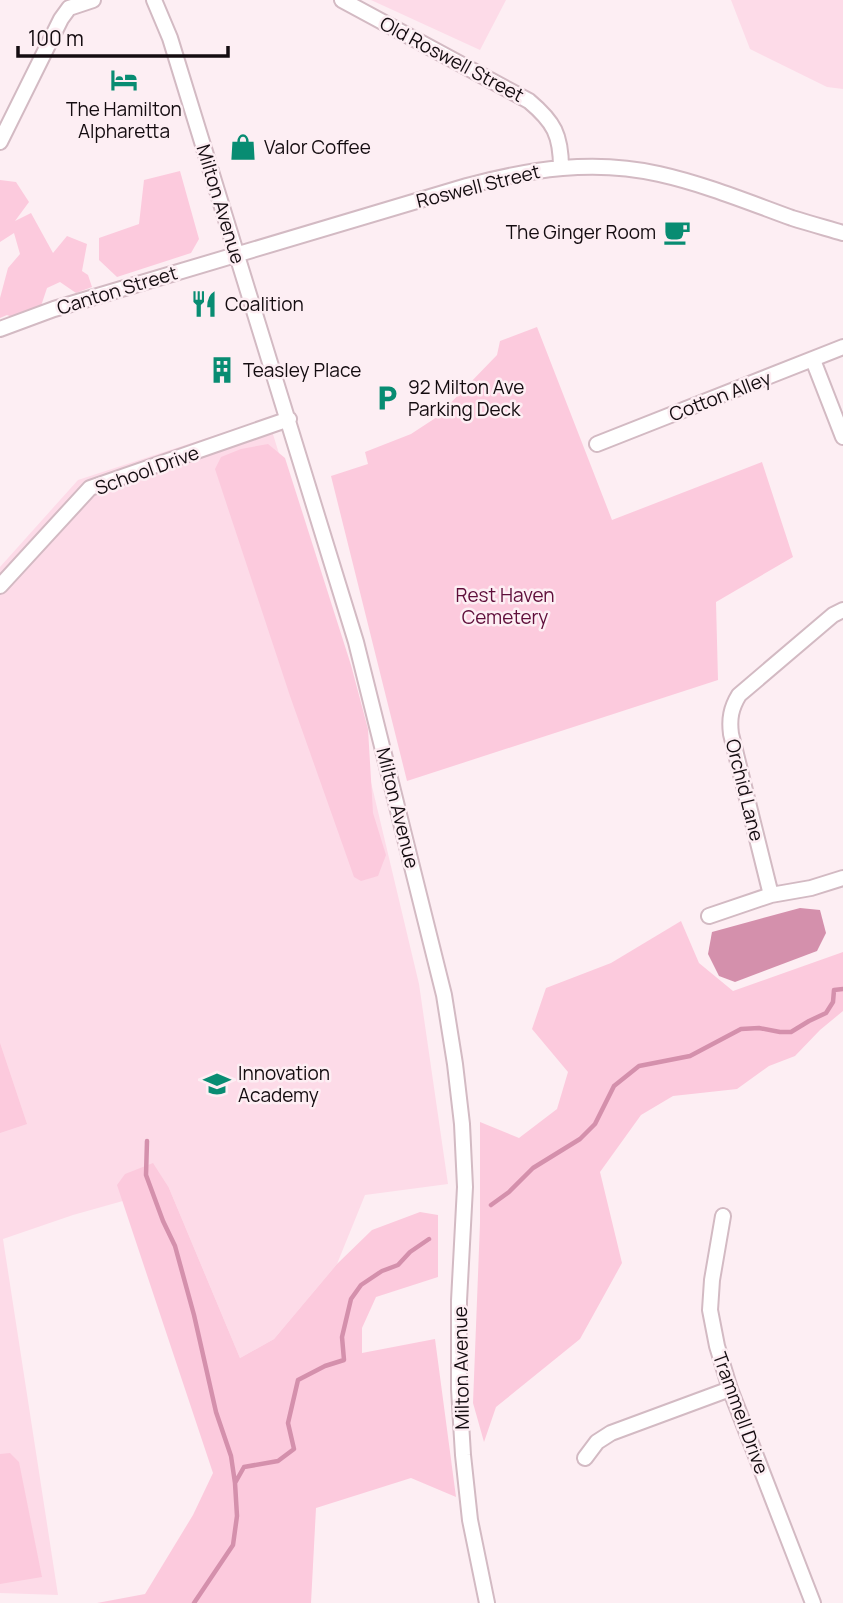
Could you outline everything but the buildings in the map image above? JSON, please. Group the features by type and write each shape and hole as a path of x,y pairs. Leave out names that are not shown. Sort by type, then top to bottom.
{"street":[{"path":"0,142 47,46 69,8 93,0"},
{"name":"Milton Avenue","path":"154,0 170,38 359,653 444,995 462,1124 465,1187 459,1301 459,1389 463,1455 470,1520 486,1603"},
{"name":"Milton Avenue","path":"164,0 170,38"},
{"name":"Old Roswell Street","path":"342,0 529,101 550,120 556,132 561,150 561,167"},
{"name":"Roswell Street","path":"236,255 489,180 561,167 618,168 657,173 843,233"},
{"name":"Canton Street","path":"0,329 54,309 236,255"},
{"name":"Cotton Alley","path":"597,444 843,347"},
{"path":"813,360 843,437"},
{"name":"School Drive","path":"0,586 90,488 289,419"},
{"name":"Orchid Lane","path":"771,895 729,721 739,695 843,610"},
{"path":"709,916 771,895 811,888 843,878"},
{"name":"Trammell Drive","path":"723,1216 712,1280 710,1310 717,1346 730,1389 813,1603"},
{"path":"585,1458 597,1442 611,1433 730,1389"}],"shaded area":[{"path":"371,0 506,0 480,50"},
{"path":"731,0 843,0 843,89 827,87 750,49"},
{"name":"Innovation Academy","path":"268,418 340,652 419,984 448,1184 365,1195 337,1264 274,1339 240,1358 169,1188 73,1215 3,1239 58,1595 0,1593 0,567 78,480"},
{"path":"800,908 820,910 826,933 817,951 735,982 719,976 708,954 712,932"}],"green space":[{"path":"180,171 199,239 191,253 117,277 99,260 99,238 139,224 144,180"},
{"path":"0,180 16,182 29,202 15,221 31,213 53,253 67,236 87,244 82,271 88,275 92,287 76,293 60,282 47,288 40,309 14,318 7,315 0,318 0,298 8,268 20,254 14,233 0,242"},
{"name":"Rest Haven Cemetery","path":"537,327 612,520 762,462 793,557 716,602 718,680 407,781 331,476 368,464 365,452 411,434 437,417 497,355 500,341"},
{"path":"268,444 285,458 351,665 368,729 373,813 386,855 378,876 361,881 354,877 290,696 215,469 221,457 241,449"},
{"path":"681,921 699,963 733,991 843,952 843,1011 795,1056 769,1066 737,1089 673,1096 641,1115 600,1172 622,1263 580,1339 496,1407 484,1442 473,1403 480,1223 480,1122 519,1138 557,1109 568,1072 532,1029 546,988 611,963"},
{"path":"0,1043 27,1124 0,1133"},
{"path":"153,1163 169,1188 240,1358 274,1339 337,1264 372,1230 420,1212 438,1215 438,1277 376,1297 362,1328 362,1353 435,1339 456,1497 411,1478 316,1508 311,1603 97,1603 145,1594 193,1515 213,1473 117,1185 125,1174"},
{"path":"10,1453 19,1462 42,1577 0,1584 0,1454"}],"waterway":[{"path":"491,1205 509,1192 533,1168 580,1139 595,1124 614,1086 639,1066 690,1056 741,1029 791,1032 826,1013 833,1002 834,990 843,989"},
{"path":"147,1141 146,1175 175,1246 216,1412 231,1456 235,1483"},
{"path":"194,1603 233,1545 237,1516 235,1483 244,1467 278,1461 294,1449 288,1423 298,1380 344,1360 342,1337 351,1299 361,1285 382,1271 398,1265 410,1252 429,1239"}],"place":[{"name":"The Hamilton Alpharetta","path":"124,80"},
{"name":"Valor Coffee","path":"243,147"},
{"name":"The Ginger Room","path":"677,232"},
{"name":"Coalition","path":"204,304"},
{"name":"Teasley Place","path":"222,370"},
{"name":"92 Milton Ave Parking Deck","path":"387,398"},
{"name":"Innovation Academy","path":"217,1084"}]}
